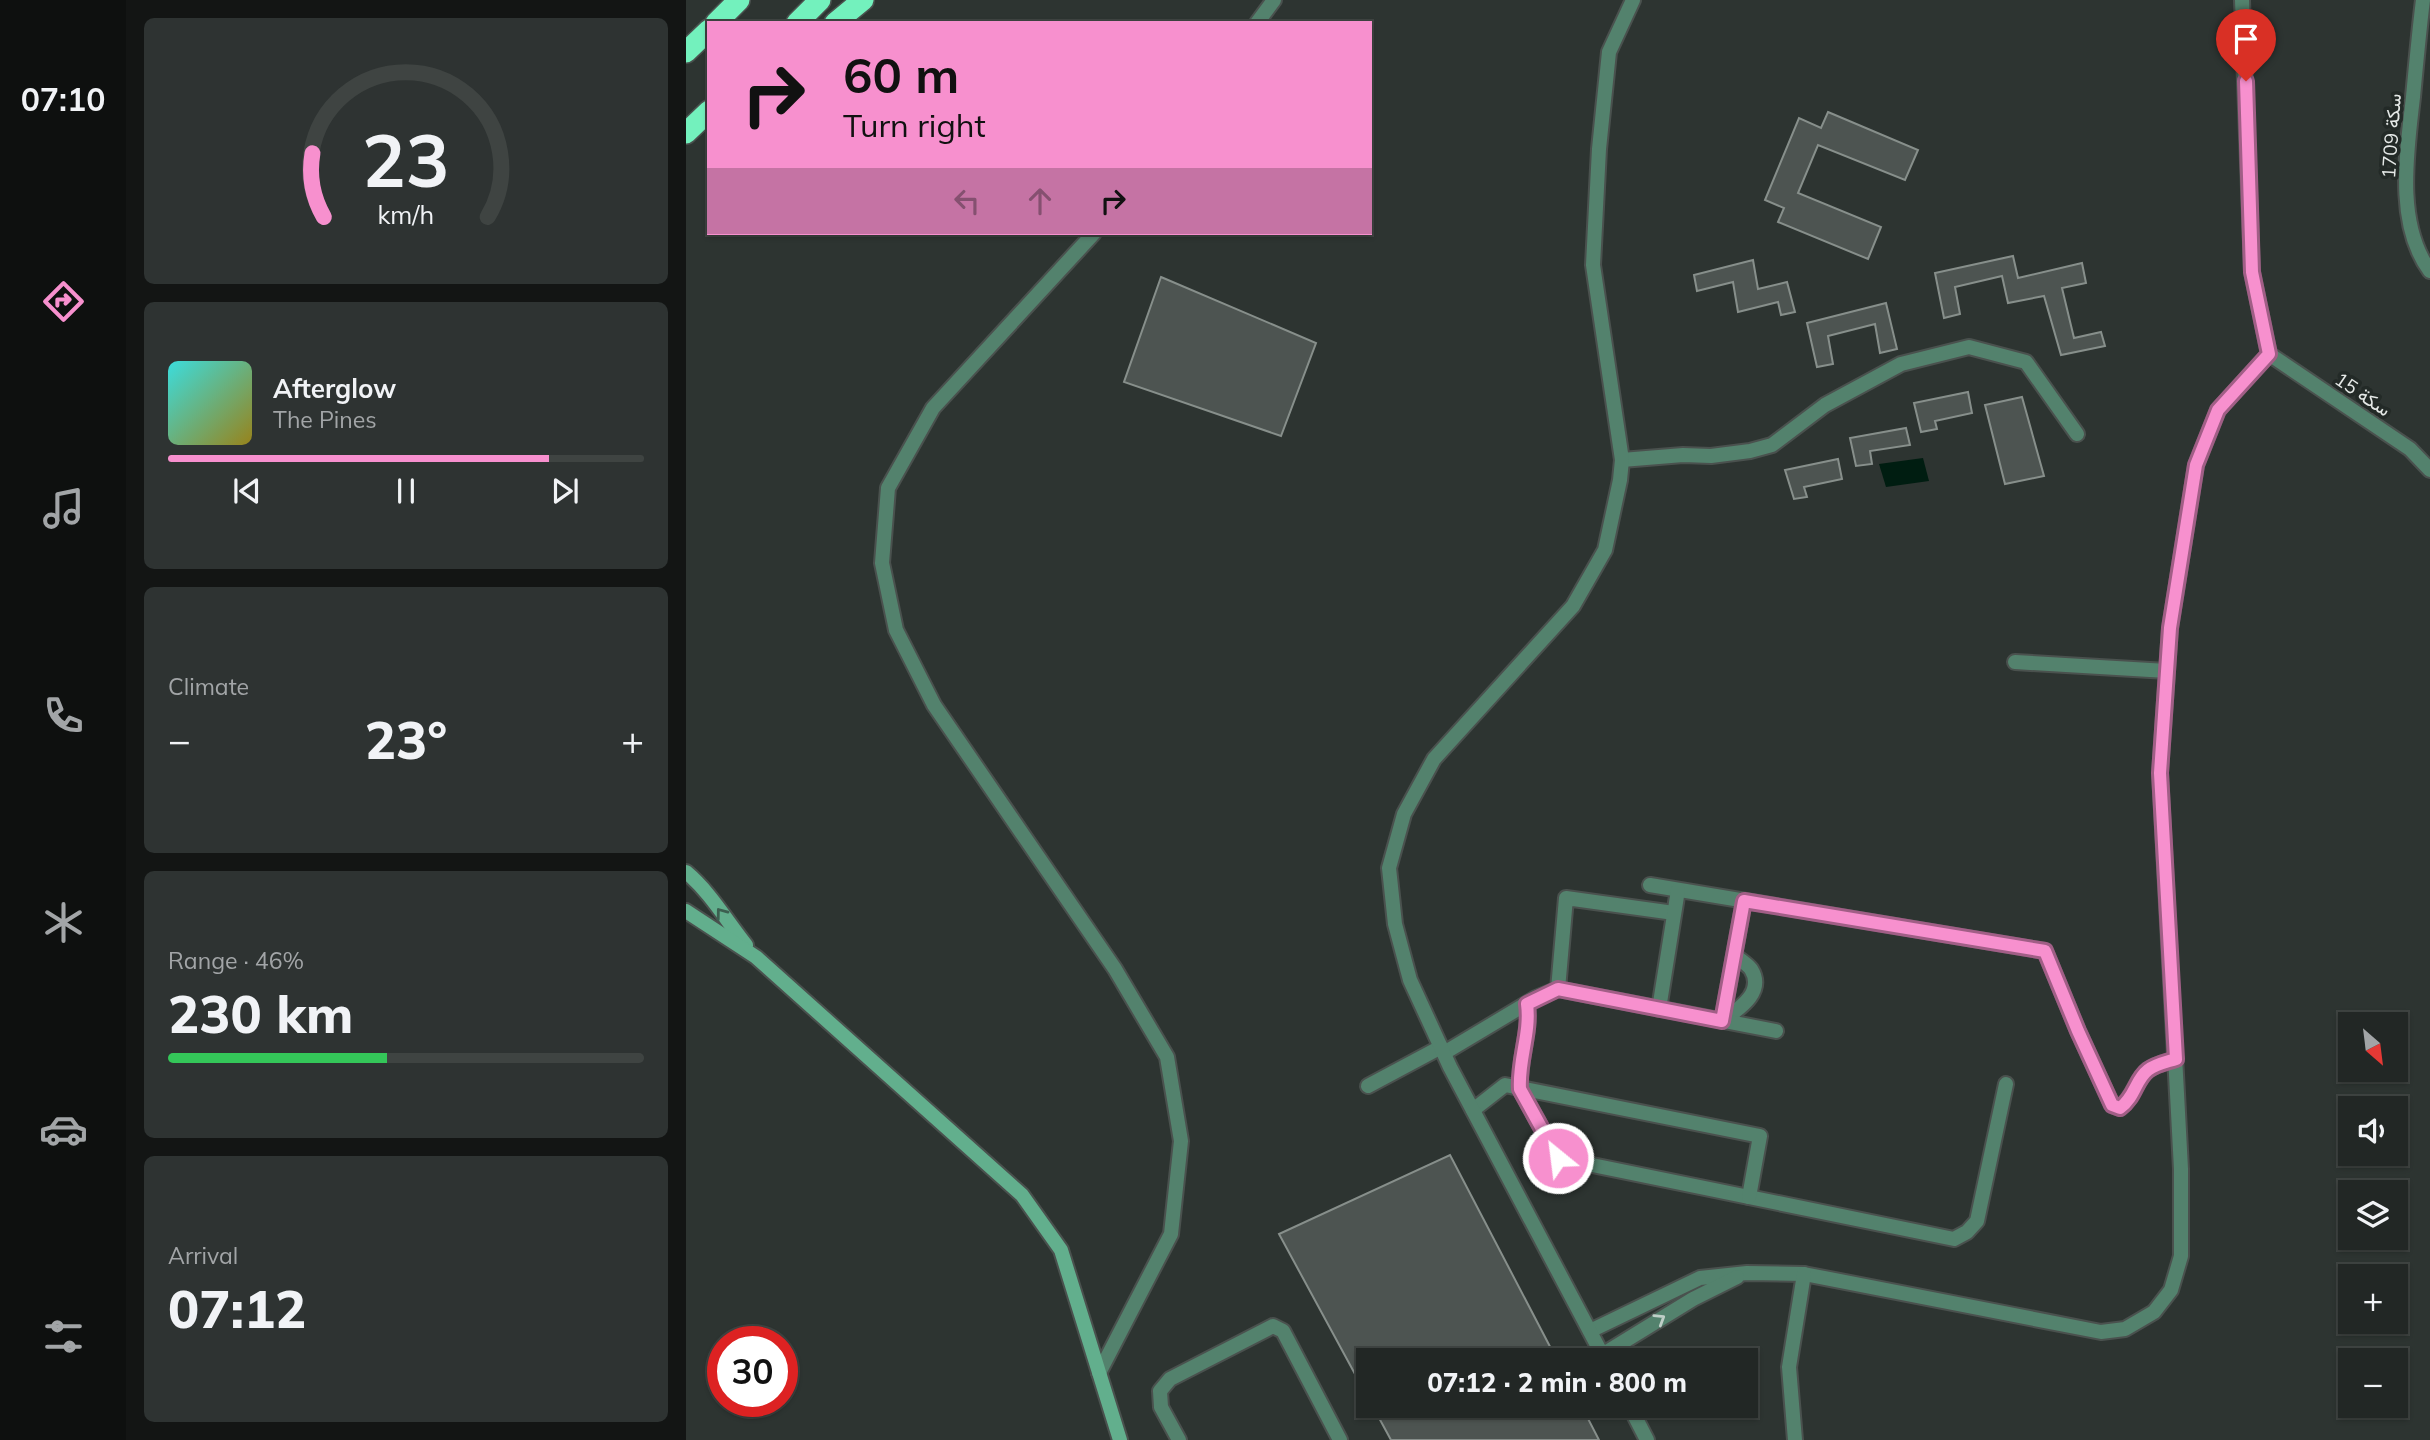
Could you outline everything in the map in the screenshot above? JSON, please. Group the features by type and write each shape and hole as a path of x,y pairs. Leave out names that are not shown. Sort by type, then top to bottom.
{"highway":[{"path":"718,21 739,0"},
{"path":"799,21 820,0"},
{"path":"837,21 863,0"},
{"path":"686,52 707,32"},
{"path":"686,133 707,113"},
{"path":"686,148 707,132"}],"street":[{"path":"1258,21 1274,0"},
{"path":"1598,1348 1473,1110 1410,980 1395,924 1389,868 1404,814 1434,759 1573,606 1605,550 1622,460 1593,265 1599,149 1609,52 1633,0"},
{"path":"1590,1331 1700,1278 1747,1273 1804,1274 2101,1332 2125,1329 2154,1312 2171,1290 2181,1256 2181,1170 2160,773 2170,628 2196,465 2218,410 2269,354 2252,272 2242,0"},
{"name":"سكة 1709","path":"2423,0 2405,174 2408,211 2415,241 2430,271"},
{"path":"1092,235 933,408 888,488 882,563 896,630 934,705 1115,969 1167,1057 1181,1141 1171,1234 1099,1373"},
{"path":"1622,460 1683,455 1711,456 1772,445 1825,405 1900,364 1969,347 2026,362 2077,434"},
{"name":"سكة 15","path":"2269,354 2410,449 2430,470"},
{"path":"2015,662 2167,671"},
{"path":"686,872 705,888 716,907 756,957"},
{"path":"1650,886 2045,951 2112,1105 2120,1108 2129,1101 2148,1070 2176,1059"},
{"path":"1659,1009 1678,890"},
{"path":"1558,989 1566,898 1674,913"},
{"path":"1722,1021 1744,901"},
{"path":"686,911 756,957 1022,1195 1061,1250 1120,1440"},
{"path":"1722,1021 1742,1006 1754,992 1751,969 1734,955"},
{"path":"1368,1086 1558,989 1776,1031"},
{"path":"1527,1004 1529,1020 1519,1076 1520,1089 1558,1158 1954,1240 1978,1221 2006,1084"},
{"path":"1473,1110 1505,1085 1760,1136 1749,1197"},
{"path":"1617,1348 1693,1299 1747,1273"},
{"path":"1795,1440 1789,1367 1804,1274"},
{"path":"1179,1440 1161,1407 1160,1391 1170,1379 1273,1326 1283,1331 1340,1440"},
{"path":"1636,1418 1647,1440"}],"shaded area":[{"path":"1923,458 1929,481 1886,487 1879,464"}],"building":[{"path":"1828,112 1918,150 1905,180 1818,145 1798,193 1881,227 1868,259 1778,222 1784,208 1765,200 1799,118 1821,128"},
{"path":"2013,256 2018,278 2082,263 2086,283 2062,288 2074,338 2101,332 2105,346 2061,355 2044,296 2008,303 2002,276 1955,287 1960,314 1944,318 1935,273"},
{"path":"1753,260 1758,289 1787,282 1795,312 1781,315 1778,302 1738,312 1733,282 1697,291 1694,275"},
{"path":"1161,277 1316,343 1281,436 1124,382"},
{"path":"1886,303 1897,349 1880,353 1875,324 1828,336 1833,364 1817,367 1807,323"},
{"path":"1968,392 1972,413 1935,421 1937,429 1921,432 1914,403"},
{"path":"2022,397 2044,476 2005,484 1985,405"},
{"path":"1906,428 1910,445 1870,451 1872,464 1856,466 1850,438"},
{"path":"1838,459 1842,479 1804,487 1807,497 1794,499 1785,470"},
{"path":"1450,1155 1551,1348 1356,1348 1356,1376 1279,1234"},
{"path":"1379,1418 1588,1418 1599,1440 1391,1440"}],"route":[{"path":"1558,1158 1520,1089 1519,1076 1529,1020 1527,1004 1558,989 1722,1021 1744,901 2045,951 2112,1105 2120,1108 2129,1101 2148,1070 2176,1059 2160,773 2170,628 2196,465 2218,410 2269,354 2252,272 2246,81"}]}
